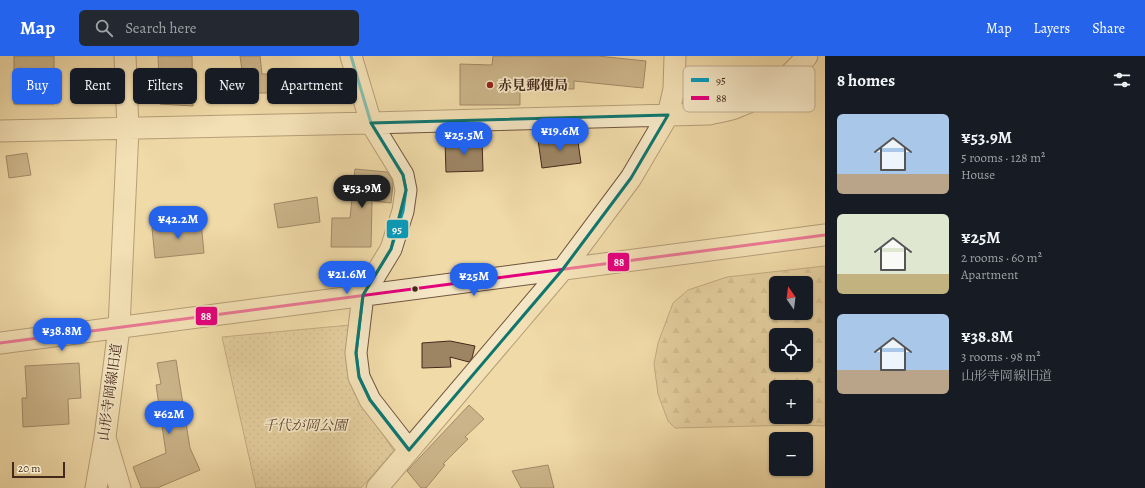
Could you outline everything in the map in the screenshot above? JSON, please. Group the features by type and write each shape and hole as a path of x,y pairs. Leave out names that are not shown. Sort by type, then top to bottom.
{"street":[{"name":"山形寺岡線旧道","path":"96,488 105,437 119,328 128,129 125,56"},
{"path":"351,56 371,123 403,175 406,190 403,211 391,249 363,295 356,353 359,377 370,400 409,450"},
{"path":"377,488 564,269 630,178 668,115 674,89 675,56"},
{"path":"799,66 807,56"},
{"path":"0,131 371,123 709,114 718,112"},
{"path":"0,343 825,235"},
{"path":"105,437 120,488"}],"highlighted area":[{"path":"668,115 631,178 563,269 409,450 370,400 359,377 356,353 363,295 391,249 406,190 403,175 371,123"}],"green space":[{"path":"825,266 825,426 799,425 675,428 668,421 658,394 654,364 658,343 673,303 688,290 727,277"},
{"name":"千代が岡公園","path":"350,325 361,401 394,451 361,488 256,488 222,337"}],"building":[{"path":"14,56 54,56 54,68 14,68"},
{"path":"158,56 192,56 192,68 158,68"},
{"path":"240,56 260,56 262,74 267,74 267,93 259,93 259,68 242,68"},
{"path":"493,56 598,56 646,61 643,88 574,81 574,89 520,88 520,105 460,105 460,64 492,65"},
{"path":"160,104 193,104 193,106"},
{"path":"577,135 581,163 542,168 538,140"},
{"path":"482,140 483,171 446,172 445,141"},
{"path":"27,153 31,175 9,178 6,156"},
{"path":"355,169 387,172 392,179 393,185 391,203 372,201 371,247 331,247 332,218 350,218"},
{"path":"317,197 320,222 278,228 274,204"},
{"path":"201,222 204,253 155,258 152,228"},
{"path":"450,341 475,346 472,358 469,362 450,357 451,367 422,368 422,343"},
{"path":"176,360 190,448 200,470 157,488 141,488 133,467 166,453 156,385 161,384 157,363"},
{"path":"79,363 81,398 68,399 69,424 23,427 22,398 27,398 25,366"},
{"path":"469,405 484,419 465,437 468,439 443,464 445,465 426,488 421,488 407,471"},
{"path":"548,465 554,488 521,488 512,471"}],"transit line":[{"name":"95","path":"351,56 371,123 403,175 406,190 403,211 391,249 363,295 356,353 359,377 370,400 409,450"},
{"name":"88","path":"0,343 825,235"}],"place":[{"name":"赤見郵便局","path":"490,85"}]}
